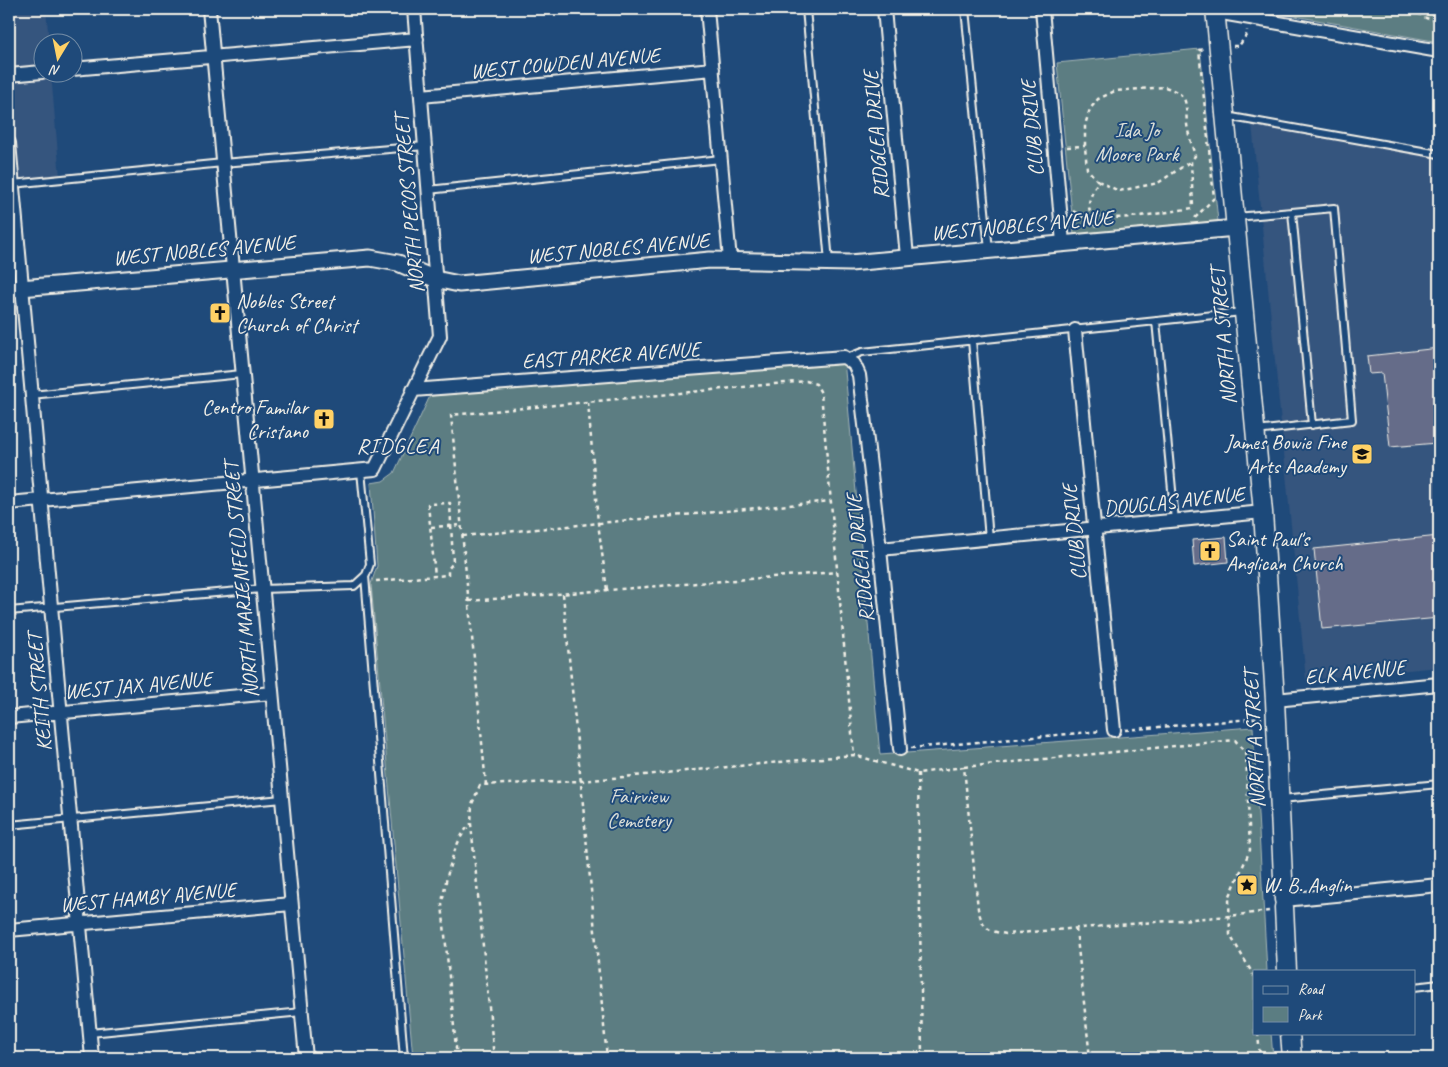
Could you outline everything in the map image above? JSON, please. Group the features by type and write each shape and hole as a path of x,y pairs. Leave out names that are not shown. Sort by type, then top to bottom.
{"main road":[{"name":"NORTH A STREET","path":"1216,11 1263,512 1275,709 1287,970"},
{"path":"1290,1034 1292,1058"}],"street":[{"name":"NORTH MARIENFELD STREET","path":"209,9 306,1058"},
{"name":"NORTH PECOS STREET","path":"413,390 440,336 414,9"},
{"path":"707,9 730,260"},
{"name":"RIDGLEA DRIVE","path":"884,9 907,257"},
{"name":"CLUB DRIVE","path":"1042,9 1060,148 1063,243"},
{"path":"1216,11 1439,51"},
{"path":"82,68 417,39"},
{"name":"WEST COWDEN AVENUE","path":"421,96 713,69"},
{"path":"9,75 32,73"},
{"name":"KEITH STREET","path":"9,144 15,288 31,395 92,1058"},
{"name":"WEST NOBLES AVENUE","path":"15,288 370,258 398,263 436,279 459,284 710,260 850,263 1063,243 1235,223"},
{"name":"CLUB DRIVE","path":"1074,330 1114,730"},
{"name":"EAST PARKER AVENUE","path":"413,390 844,357 851,362"},
{"name":"RIDGLEA DRIVE","path":"851,362 859,375 880,549 900,749"},
{"path":"9,504 375,469 413,390"},
{"name":"DOUGLAS AVENUE","path":"880,549 1263,512"},
{"name":"ELK AVENUE","path":"1275,709 1439,684"},
{"name":"WEST JAX AVENUE","path":"9,717 272,693"},
{"path":"1284,903 1439,885"},
{"name":"WEST HAMBY AVENUE","path":"9,930 291,904"}],"lane":[{"path":"806,9 829,263"},
{"path":"965,9 989,250"},
{"path":"1225,116 1439,154"},
{"path":"12,184 223,163 425,146"},
{"path":"428,190 721,158"},
{"path":"1235,223 1292,212 1334,208 1352,420 1255,432"},
{"path":"1292,212 1312,425"},
{"path":"851,362 852,356 862,352 1244,312"},
{"path":"1156,321 1175,521"},
{"path":"972,340 989,539"},
{"path":"31,395 242,374"},
{"path":"9,611 262,589 354,586 365,576 370,564 360,471"},
{"path":"365,576 404,1058"},
{"path":"1279,800 1439,784"},
{"path":"9,825 282,799"},
{"path":"1416,987 1439,984"},
{"path":"90,1033 302,1012"}],"path":[{"path":"1411,9 1426,18 1439,22"},
{"path":"1192,222 1214,198 1199,50 1239,46 1247,34"},
{"path":"1165,88 1178,91 1187,105 1187,124 1195,156 1191,161 1158,183 1119,190 1098,181 1087,168 1085,146 1085,125 1090,109 1098,98 1115,91 1165,88"},
{"path":"1060,148 1065,140"},
{"path":"1060,148 1085,146"},
{"path":"1060,148 1066,155"},
{"path":"1098,181 1089,204 1091,212 1096,217 1129,218 1193,208 1191,161"},
{"path":"1072,207 1073,212 1104,230"},
{"path":"1088,220 1093,215"},
{"path":"486,785 451,415 806,380 816,384 821,393 854,755"},
{"path":"588,402 598,523 607,590"},
{"path":"463,536 831,501"},
{"path":"376,582 448,575 448,569 453,562 450,503 428,504 435,576"},
{"path":"430,527 462,525"},
{"path":"469,601 837,572"},
{"path":"563,594 607,1058"},
{"path":"900,749 1114,730 1275,709"},
{"path":"494,1058 471,824 472,804 480,785 581,781 854,755 918,773 1235,740 1246,754 1250,850 1229,898 1230,935 1253,974"},
{"path":"964,767 978,909 982,923 992,932 1006,934 1262,913 1284,903"},
{"path":"918,773 922,1058"},
{"path":"457,1058 442,904 444,885 454,854 466,829 471,824"},
{"path":"1076,928 1090,1058"},
{"path":"1258,1034 1260,1058"}],"shaded area":[{"path":"9,9 46,9 48,32 32,32 32,82 52,82 60,177 13,182 23,295 9,295"},
{"name":"James Bowie Fine Arts Academy","path":"1252,124 1439,157 1439,667 1306,680"}],"green space":[{"path":"1256,9 1439,9 1439,42"},
{"name":"Ida Jo Moore Park","path":"1200,49 1218,221 1074,235 1057,63"},
{"name":"Fairview Cemetery","path":"844,360 880,755 1253,727 1267,970 1253,970 1253,1034 1271,1034 1273,1058 413,1058 371,584 377,566 371,483 383,481 394,473 430,396"}],"building":[{"path":"1439,348 1439,429 1436,429 1437,443 1390,447 1382,373 1369,374 1367,356"},
{"path":"1439,536 1439,618 1322,629 1314,549"},
{"name":"Saint Paul's Anglican Church","path":"1226,537 1228,562 1194,566 1192,540"}],"place":[{"name":"Nobles Street Church of Christ","path":"220,313"},
{"name":"Centro Familar Cristano","path":"324,419"},
{"name":"James Bowie Fine Arts Academy","path":"1362,454"},
{"name":"Saint Paul's Anglican Church","path":"1210,551"},
{"name":"W. B. Anglin","path":"1247,885"}],"district":[{"name":"RIDGLEA","path":"398,446"}]}
